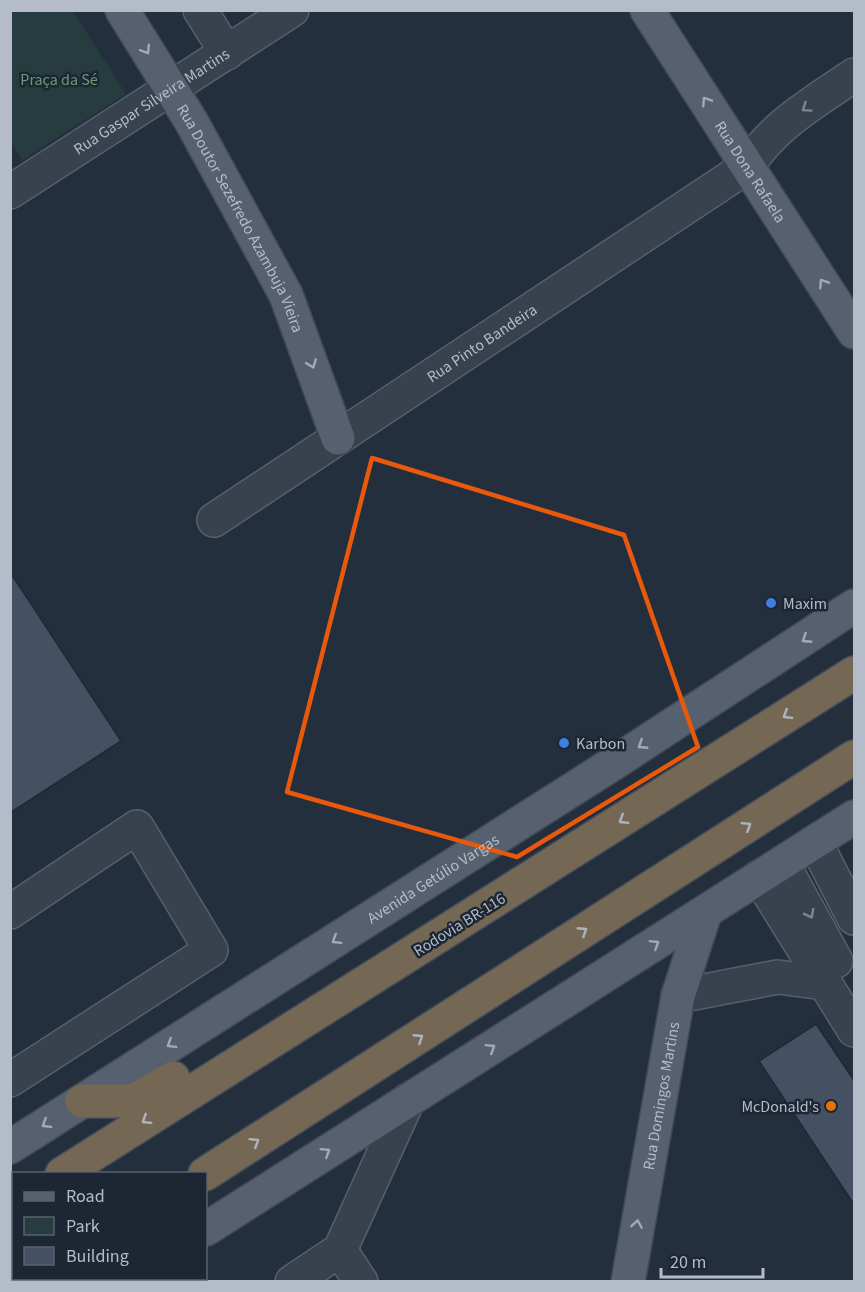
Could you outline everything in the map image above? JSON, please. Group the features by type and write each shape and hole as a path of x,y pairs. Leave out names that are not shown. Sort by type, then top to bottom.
{"highway":[{"name":"Rodovia BR-116","path":"64,1172 855,673"},
{"path":"207,1172 855,758"},
{"path":"82,1101 134,1101 300,1002 356,989"}],"main road":[{"name":"Rua Doutor Sezefredo Azambuja Vieira","path":"122,10 191,121 286,295 338,438"},
{"name":"Rua Dona Rafaela","path":"647,10 855,332"},
{"name":"Avenida Getúlio Vargas","path":"10,1147 617,761 855,606"},
{"path":"207,1228 855,817"},
{"name":"Rua Domingos Martins","path":"628,1281 678,996 705,913"}],"street":[{"path":"200,10 227,52"},
{"name":"Rua Gaspar Silveira Martins","path":"10,192 292,10"},
{"path":"748,166 761,145 778,128 855,75"},
{"name":"Rua Pinto Bandeira","path":"214,520 748,166"},
{"path":"10,912 137,827 211,950 10,1080"},
{"path":"815,842 855,918"},
{"path":"770,870 839,987 855,1030"},
{"path":"678,996 778,977 839,987"},
{"path":"292,1281 340,1250 408,1100"},
{"path":"340,1250 361,1281"}],"highlighted area":[{"path":"372,458 624,535 698,747 517,857 287,792"}],"green space":[{"name":"Praça da Sé","path":"11,10 73,11 126,94 22,160 11,142"}],"building":[{"path":"10,572 121,741 10,813"},
{"path":"816,1024 855,1082 855,1206 759,1061"}],"place":[{"name":"Maxim","path":"771,603"},
{"name":"Karbon","path":"564,743"},
{"name":"McDonald's","path":"831,1106"}]}
